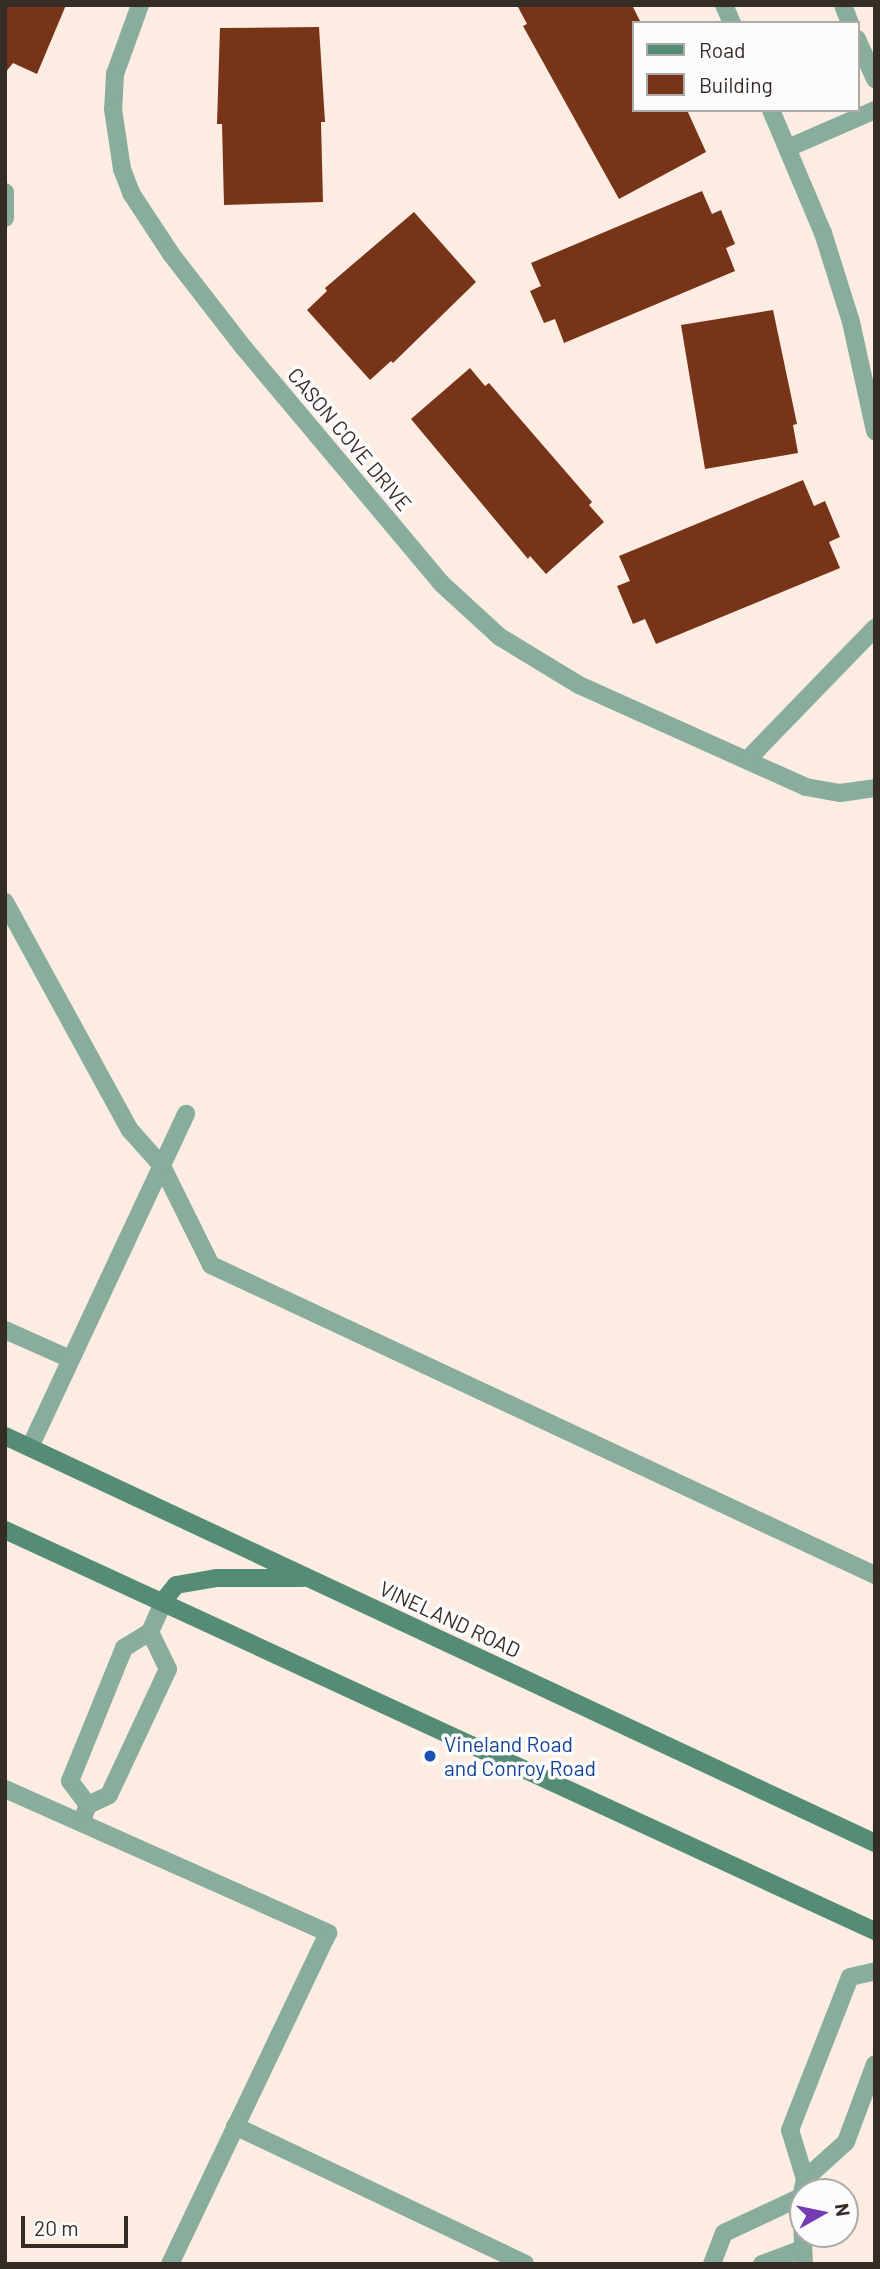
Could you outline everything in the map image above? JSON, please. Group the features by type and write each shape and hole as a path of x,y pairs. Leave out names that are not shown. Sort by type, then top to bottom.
{"street":[{"name":"VINELAND ROAD","path":"5,1436 875,1843"},
{"path":"5,1530 164,1600 875,1931"},
{"path":"164,1600 176,1585 217,1578 310,1578"}],"lane":[{"name":"CASON COVE DRIVE","path":"140,5 116,74 113,109 122,169 149,224 244,348 442,583 500,637 579,685 747,760 776,776 823,791 875,788"},
{"path":"724,5 731,21"},
{"path":"859,43 875,79"},
{"path":"788,148 875,110"},
{"path":"772,112 831,259 875,431"},
{"path":"5,192 5,218"},
{"path":"747,760 875,628"},
{"path":"5,902 130,1130 162,1166 211,1265 875,1575"},
{"path":"30,1447 186,1114"},
{"path":"5,1330 70,1359"},
{"path":"85,1813 70,1781 124,1648 150,1632 164,1600"},
{"path":"85,1813 109,1795 168,1669 150,1632"},
{"path":"5,1789 85,1813 328,1933 170,2264"},
{"path":"801,2178 790,2130 850,1977 875,1971"},
{"path":"812,2178 846,2141 875,2064"},
{"path":"235,2126 525,2264"},
{"path":"712,2264 724,2233 789,2196"},
{"path":"762,2264 803,2256"}],"building":[{"path":"5,5 66,5 37,74 13,63 5,73"},
{"path":"517,5 632,5 640,21 632,21 632,112 688,112 706,152 619,199 523,26 527,24"},
{"path":"319,27 325,122 321,122 323,202 224,205 222,124 217,124 220,28"},
{"path":"702,191 712,214 721,210 735,244 726,248 735,271 564,343 555,319 544,323 530,291 541,286 531,263"},
{"path":"414,212 476,282 393,363 391,361 370,380 307,310 327,291 325,288"},
{"path":"773,310 797,424 793,425 798,453 705,469 681,325"},
{"path":"470,368 485,386 489,383 592,502 589,505 604,522 546,574 530,556 528,559 411,419"},
{"path":"803,480 814,506 825,501 840,537 829,542 840,568 656,644 645,619 633,624 617,586 630,581 619,556"}],"place":[{"name":"Vineland Road and Conroy Road","path":"430,1756"}]}
